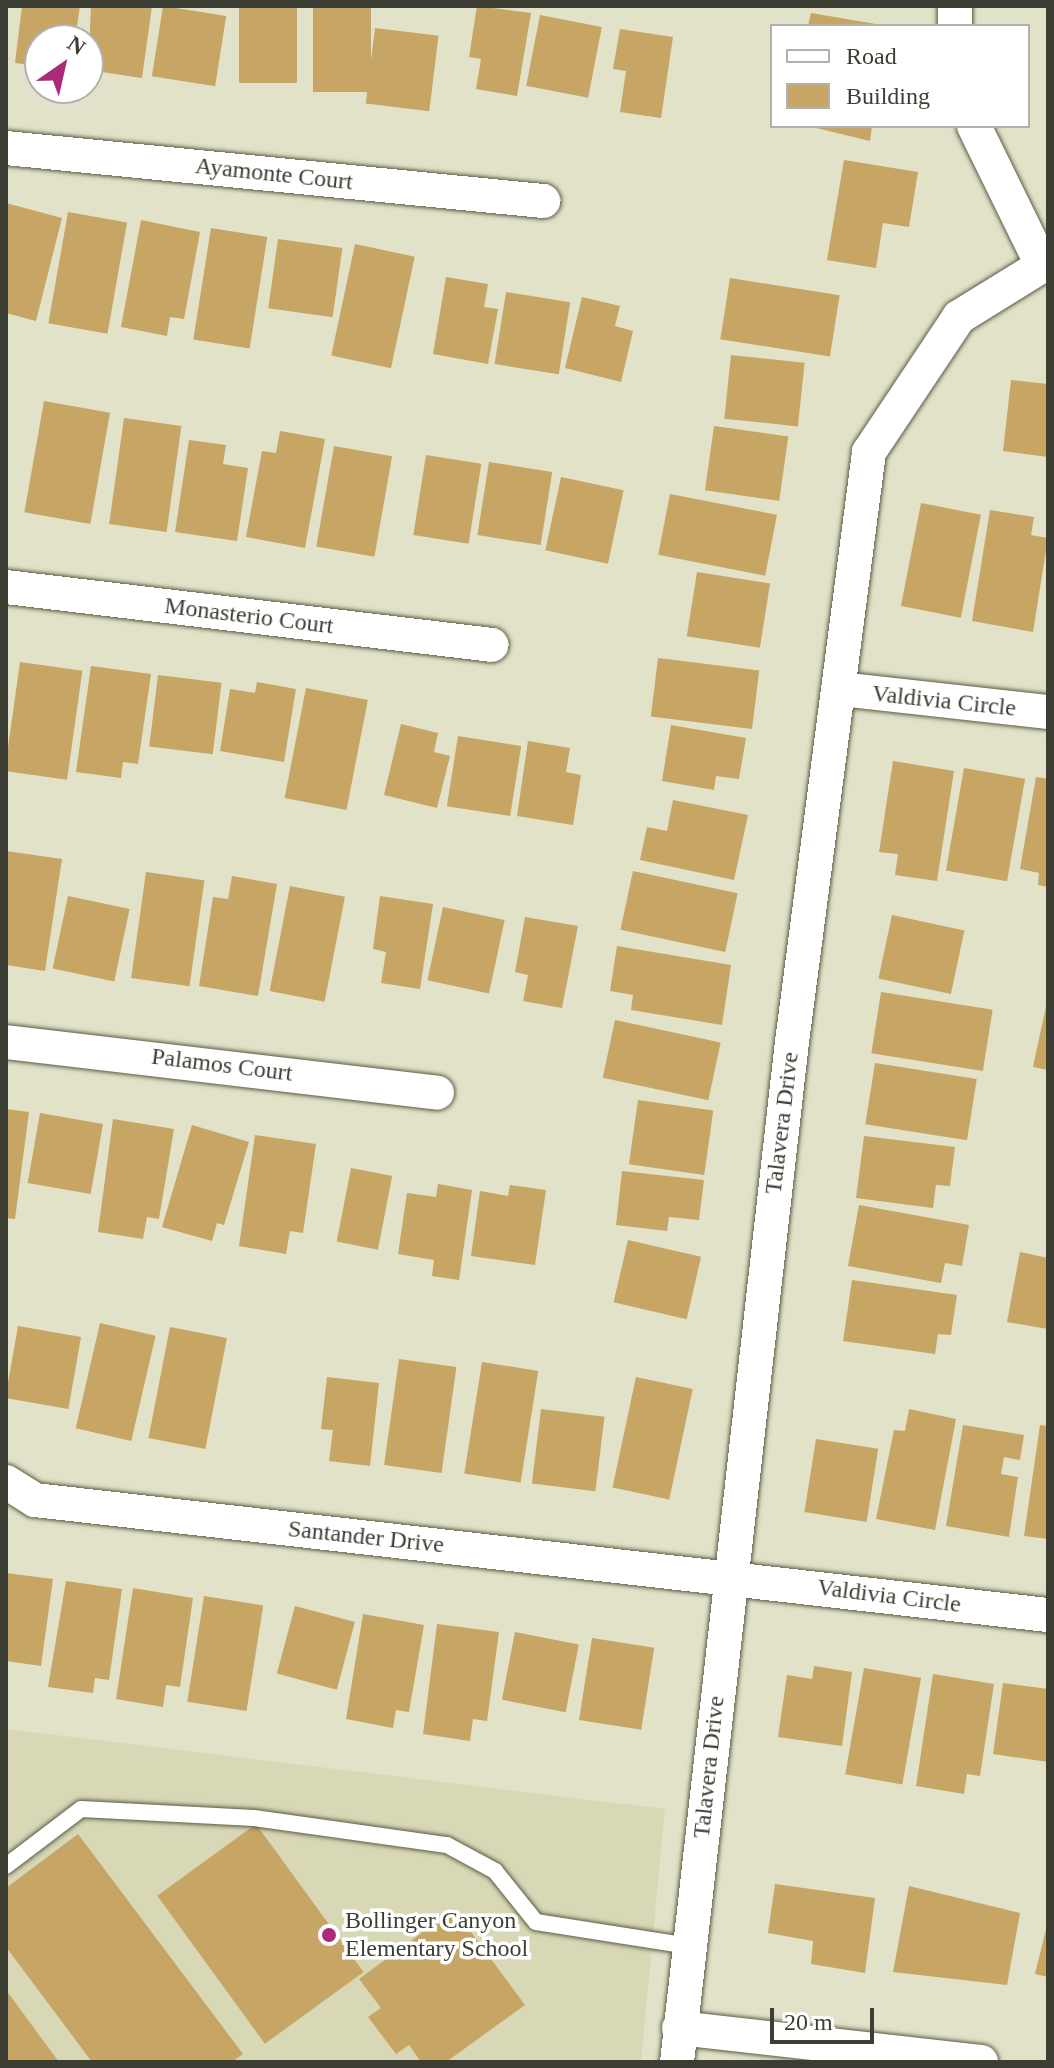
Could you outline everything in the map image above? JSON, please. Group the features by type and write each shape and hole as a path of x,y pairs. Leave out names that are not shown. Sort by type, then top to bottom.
{"street":[{"path":"975,128 1044,262"},
{"name":"Ayamonte Court","path":"6,148 543,201"},
{"name":"Talavera Drive","path":"677,2062 730,1577 869,452 959,317 1044,262"},
{"name":"Monasterio Court","path":"6,587 492,645"},
{"name":"Valdivia Circle","path":"840,689 1048,712"},
{"name":"Palamos Court","path":"6,1042 437,1093"},
{"name":"Santander Drive","path":"6,1482 35,1500 730,1577"},
{"name":"Valdivia Circle","path":"730,1577 1048,1615"},
{"path":"679,2028 981,2062"}],"lane":[{"path":"6,1866 81,1809 254,1818 447,1845 495,1871 536,1922 689,1946"}],"shaded area":[{"name":"Bollinger Canyon Elementary School","path":"6,1729 665,1809 641,2062 6,2062"}],"building":[{"path":"22,6 80,6 77,24 24,24 24,64 15,63"},
{"path":"91,6 152,6 142,78 104,72 104,24 90,24"},
{"path":"163,6 226,16 215,86 152,76"},
{"path":"239,6 297,6 297,83 239,83"},
{"path":"313,6 371,6 371,92 313,92"},
{"path":"477,6 531,13 517,96 476,89 481,59 469,57"},
{"path":"811,13 876,24 808,24"},
{"path":"540,15 602,27 588,98 526,86"},
{"path":"375,28 439,36 429,111 366,103"},
{"path":"620,29 673,37 661,118 620,112 626,71 613,69"},
{"path":"816,128 872,128 870,141"},
{"path":"844,160 918,172 909,227 883,223 876,268 827,260"},
{"path":"6,203 62,218 36,321 6,313"},
{"path":"68,212 127,222 107,334 48,323"},
{"path":"141,220 200,232 184,319 170,317 167,336 121,327"},
{"path":"211,228 267,237 250,349 193,340"},
{"path":"278,239 342,248 333,317 268,308"},
{"path":"355,244 415,257 391,368 331,356"},
{"path":"446,277 488,284 484,307 498,309 488,364 433,354"},
{"path":"730,278 840,295 830,357 720,339"},
{"path":"506,292 570,302 559,374 495,364"},
{"path":"582,297 620,306 615,326 633,331 621,382 565,368"},
{"path":"731,355 805,363 798,426 724,419"},
{"path":"1011,380 1048,384 1048,457 1003,451"},
{"path":"44,401 110,413 90,524 24,512"},
{"path":"124,418 181,426 167,532 109,524"},
{"path":"714,426 788,436 779,501 705,490"},
{"path":"280,431 325,439 305,548 246,537 262,451 276,453"},
{"path":"189,440 226,445 223,464 248,468 237,541 175,532"},
{"path":"334,446 392,456 374,557 316,546"},
{"path":"426,455 481,464 469,544 413,535"},
{"path":"489,462 552,472 541,545 477,535"},
{"path":"561,477 624,490 608,564 545,550"},
{"path":"670,494 777,515 765,576 658,555"},
{"path":"921,503 981,515 961,618 901,606"},
{"path":"990,510 1034,517 1031,535 1048,538 1033,632 972,621"},
{"path":"697,572 770,584 760,648 687,636"},
{"path":"658,658 759,670 752,729 651,717"},
{"path":"20,662 82,671 67,780 6,771"},
{"path":"91,666 151,674 138,764 123,762 121,778 76,772"},
{"path":"158,675 222,683 213,754 149,746"},
{"path":"257,682 296,689 284,762 220,751 230,689 255,693"},
{"path":"306,688 368,700 346,810 285,798"},
{"path":"401,724 438,733 434,752 450,756 437,808 384,795"},
{"path":"671,725 746,738 739,779 716,776 714,790 662,781"},
{"path":"458,736 521,746 510,816 447,806"},
{"path":"528,741 570,748 566,772 581,775 573,825 517,816"},
{"path":"893,761 954,771 937,881 895,875 898,854 879,852"},
{"path":"964,768 1025,779 1007,881 946,870"},
{"path":"1036,777 1048,779 1048,887 1038,885 1039,873 1020,869"},
{"path":"673,800 748,815 734,880 640,860 647,827 667,831"},
{"path":"6,851 62,859 45,971 6,965"},
{"path":"633,871 738,893 725,952 621,930"},
{"path":"146,872 204,880 190,986 131,978"},
{"path":"232,876 277,884 258,996 199,986 213,897 228,899"},
{"path":"290,886 345,897 325,1002 270,991"},
{"path":"68,896 130,909 114,981 53,968"},
{"path":"380,896 433,904 420,989 381,983 386,952 373,949"},
{"path":"443,907 505,920 489,993 427,980"},
{"path":"892,915 964,930 951,994 878,979"},
{"path":"525,917 578,926 562,1008 523,1001 528,975 515,972"},
{"path":"617,946 731,965 722,1025 631,1010 633,995 610,991"},
{"path":"881,992 993,1010 983,1071 871,1053"},
{"path":"1048,997 1048,1070 1033,1067"},
{"path":"615,1020 721,1042 708,1100 603,1078"},
{"path":"875,1063 977,1079 967,1140 865,1124"},
{"path":"638,1100 713,1111 704,1175 629,1164"},
{"path":"6,1109 29,1112 15,1219 6,1218"},
{"path":"40,1113 103,1124 91,1194 28,1183"},
{"path":"113,1119 174,1129 159,1219 147,1217 143,1239 98,1232"},
{"path":"192,1125 249,1142 224,1225 217,1223 212,1241 162,1227"},
{"path":"255,1135 316,1144 303,1233 290,1231 286,1254 239,1246"},
{"path":"864,1136 955,1147 950,1186 936,1185 933,1208 856,1198"},
{"path":"351,1168 392,1176 378,1250 337,1242"},
{"path":"622,1171 704,1180 699,1220 669,1217 667,1231 616,1225"},
{"path":"438,1184 472,1190 459,1280 432,1276 434,1260 398,1254 407,1193 436,1197"},
{"path":"510,1185 546,1190 535,1265 471,1256 480,1191 508,1196"},
{"path":"859,1205 969,1225 962,1266 945,1263 941,1283 848,1266"},
{"path":"628,1240 701,1257 687,1319 614,1302"},
{"path":"1020,1252 1048,1258 1048,1329 1007,1322"},
{"path":"852,1280 957,1295 951,1335 938,1334 935,1354 843,1341"},
{"path":"100,1323 156,1336 131,1441 76,1428"},
{"path":"18,1326 81,1337 68,1409 6,1398"},
{"path":"170,1327 227,1338 205,1449 148,1438"},
{"path":"399,1359 456,1367 442,1473 384,1465"},
{"path":"482,1362 538,1371 521,1483 464,1474"},
{"path":"327,1377 379,1383 370,1466 329,1461 333,1430 321,1429"},
{"path":"636,1377 693,1389 669,1500 613,1488"},
{"path":"541,1409 605,1417 595,1491 532,1483"},
{"path":"909,1409 956,1419 935,1530 876,1519 894,1430 905,1431"},
{"path":"963,1425 1024,1435 1020,1460 1004,1457 1001,1474 1018,1477 1009,1537 946,1526"},
{"path":"1040,1425 1048,1426 1048,1539 1024,1536"},
{"path":"816,1439 878,1449 867,1522 804,1512"},
{"path":"6,1573 53,1579 41,1666 6,1661"},
{"path":"66,1581 122,1589 109,1680 95,1678 93,1693 48,1687"},
{"path":"133,1588 193,1598 180,1687 166,1685 163,1707 116,1699"},
{"path":"204,1596 263,1605 247,1711 187,1702"},
{"path":"295,1606 355,1622 337,1690 277,1674"},
{"path":"363,1614 424,1625 409,1712 396,1710 393,1728 346,1719"},
{"path":"437,1624 499,1632 487,1721 473,1719 470,1741 423,1734"},
{"path":"515,1632 579,1644 566,1712 502,1700"},
{"path":"592,1638 654,1648 641,1730 579,1720"},
{"path":"814,1666 852,1672 842,1746 778,1737 787,1675 812,1679"},
{"path":"864,1668 921,1678 902,1784 845,1774"},
{"path":"933,1674 994,1684 980,1776 967,1774 964,1794 916,1786"},
{"path":"1003,1683 1048,1689 1048,1762 993,1754"},
{"path":"256,1824 364,1972 265,2044 157,1896"},
{"path":"78,1834 243,2054 232,2062 92,2062 6,1947 6,1888"},
{"path":"775,1884 875,1898 865,1973 811,1964 813,1941 768,1933"},
{"path":"909,1886 1020,1913 1007,1985 893,1972"},
{"path":"454,1909 525,2005 446,2062 421,2062 409,2045 396,2054 368,2017 381,2008 359,1979"},
{"path":"1048,1921 1048,1977 1035,1974"},
{"path":"6,1990 59,2062 6,2062"}],"place":[{"name":"Bollinger Canyon Elementary School","path":"329,1935"}]}
